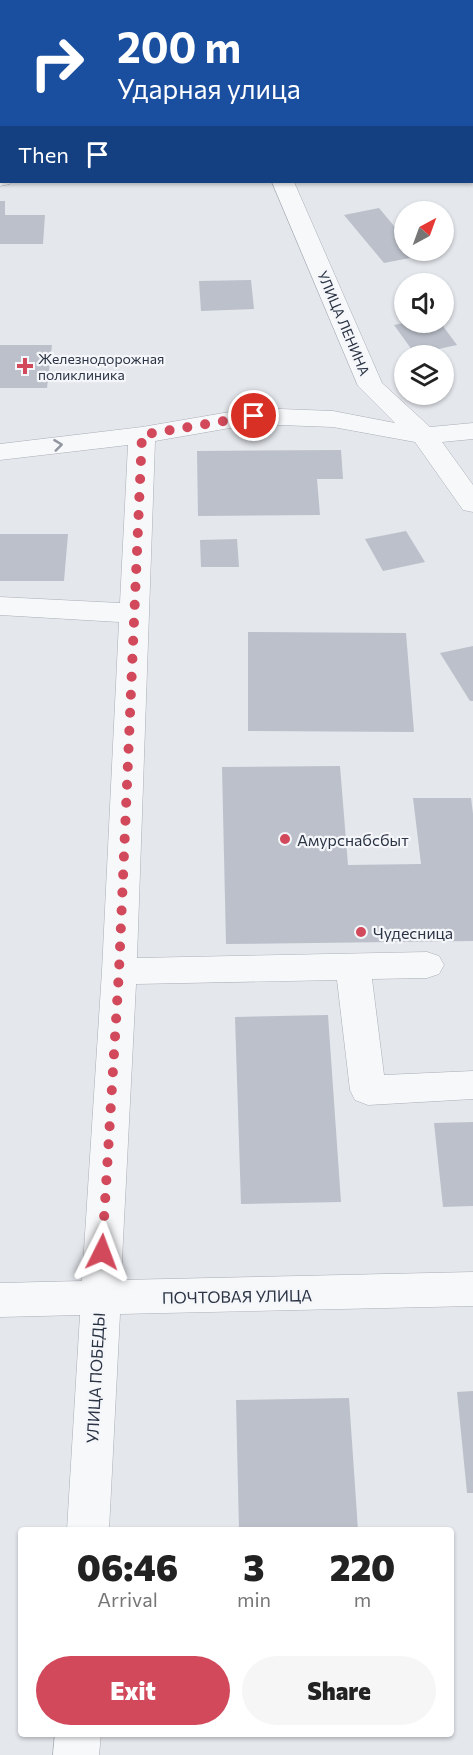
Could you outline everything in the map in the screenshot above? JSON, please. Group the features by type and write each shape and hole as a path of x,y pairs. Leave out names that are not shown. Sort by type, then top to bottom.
{"street":[{"name":"УЛИЦА ЛЕНИНА","path":"283,183 371,386 424,436 473,504"},
{"path":"0,452 142,435 254,416 333,419 424,436 473,431"},
{"name":"УЛИЦА ПОБЕДЫ","path":"88,1527 119,971 142,435"},
{"path":"0,606 133,613"},
{"path":"119,971 428,965"},
{"path":"353,967 368,1090 473,1085"},
{"name":"ПОЧТОВАЯ УЛИЦА","path":"0,1300 473,1289"},
{"path":"76,1755 78,1737"}],"building":[{"path":"0,201 5,201 5,215 45,215 43,244 0,244"},
{"path":"379,208 394,226 394,261 384,263 344,215"},
{"path":"251,280 254,309 201,311 199,281"},
{"path":"400,333 448,333 457,345 454,346 408,345"},
{"name":"Железнодорожная поликлиника","path":"0,345 52,345 47,388 0,388"},
{"path":"341,450 343,479 317,479 320,515 198,516 197,451"},
{"path":"406,531 425,562 383,571 365,539"},
{"path":"0,534 68,534 64,581 0,581"},
{"path":"237,539 239,567 201,567 200,540"},
{"path":"248,632 406,633 414,732 248,731"},
{"path":"473,646 473,701 470,701 440,653"},
{"name":"Амурснабсбыт","path":"340,766 348,865 421,864 413,798 471,798 473,941 226,944 222,767"},
{"path":"328,1015 341,1202 241,1204 235,1017"},
{"path":"473,1122 473,1206 443,1207 434,1123"},
{"path":"473,1391 473,1493 467,1493 457,1392"},
{"path":"349,1398 358,1527 239,1527 236,1400"}],"place":[{"name":"Железнодорожная поликлиника","path":"25,366"},
{"name":"Амурснабсбыт","path":"285,839"},
{"name":"Чудесница","path":"361,932"}],"route":[{"path":"102,1252 119,971 142,435 254,416"}]}
